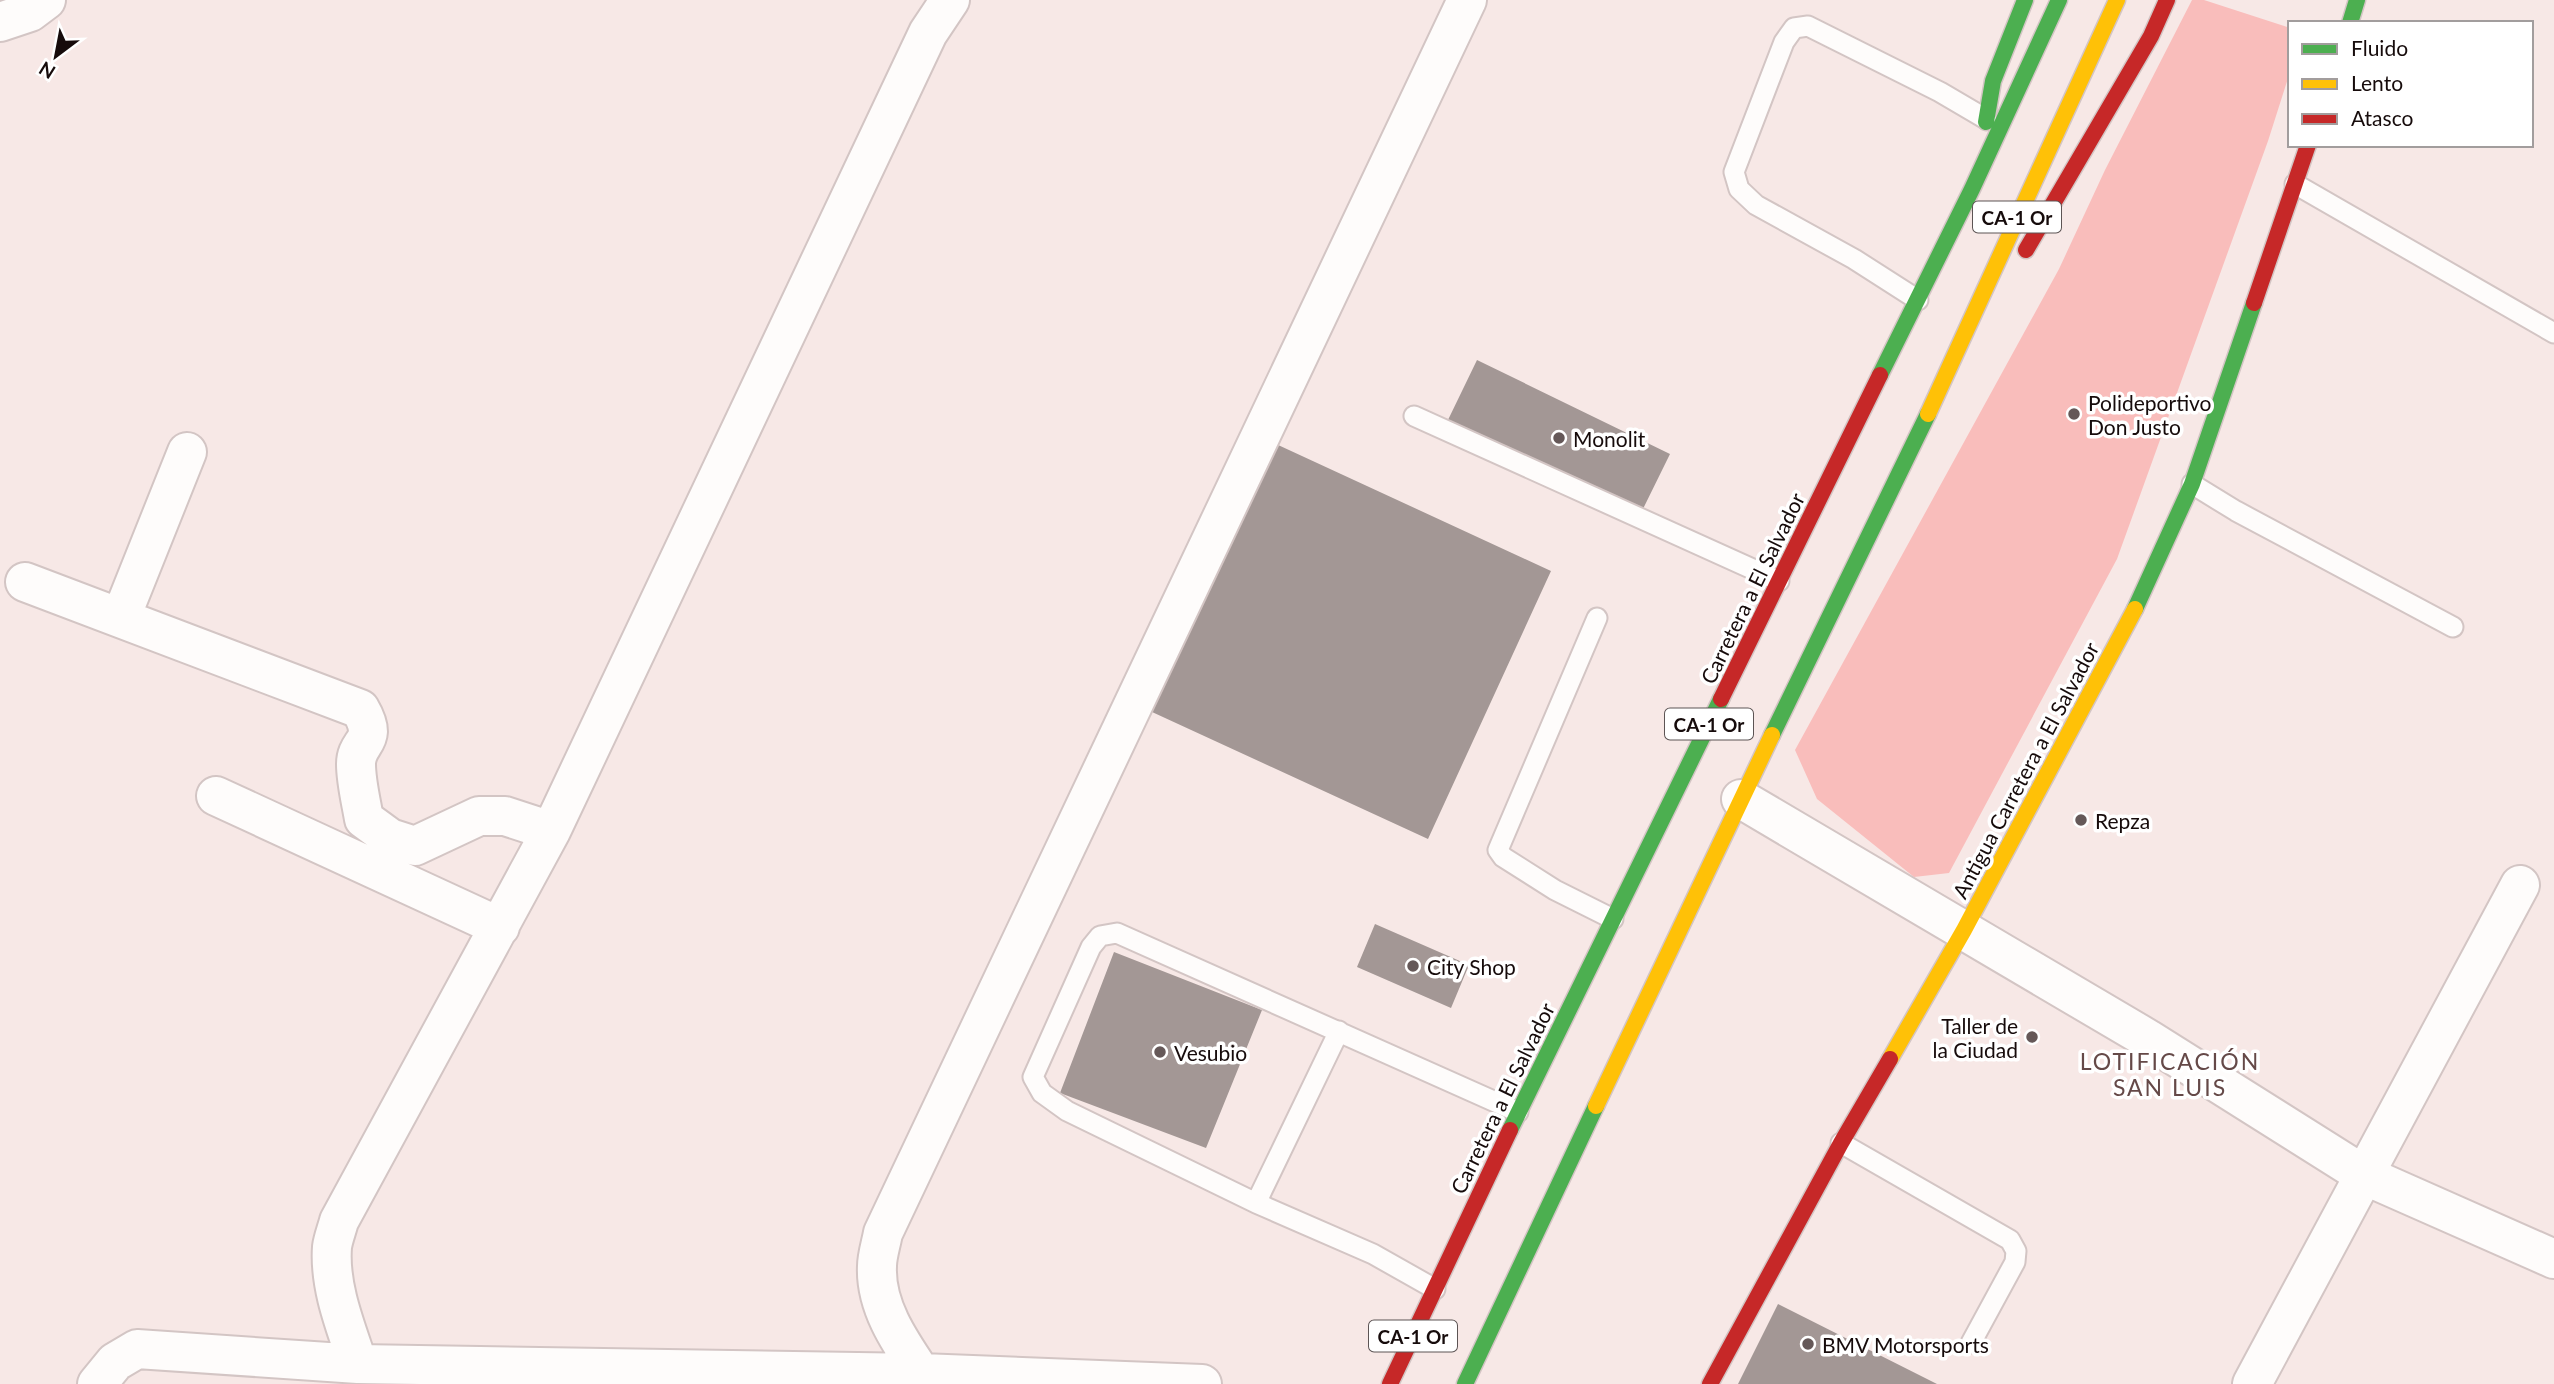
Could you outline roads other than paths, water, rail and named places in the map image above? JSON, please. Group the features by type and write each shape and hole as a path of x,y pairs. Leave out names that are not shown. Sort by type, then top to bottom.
{"main road":[{"path":"1972,189 1993,81 2025,0"},
{"name":"Carretera a El Salvador","path":"1394,1383 1518,1112 1779,581 1905,339 1918,300 2059,0"},
{"name":"CA-1 Or","path":"1465,1384 1741,799 1919,433 1947,357 2117,0"},
{"path":"2017,265 2151,36 2168,0"},
{"path":"2351,21 2357,0"},
{"name":"Antigua Carretera a El Salvador","path":"1710,1384 1841,1143 1964,930 2145,590 2192,484 2307,147"},
{"path":"1919,433 2003,289"}],"street":[{"path":"0,22 30,12 46,0"},
{"path":"358,1364 333,1277 332,1247 339,1221 551,831 928,33 950,0"},
{"path":"921,1373 898,1339 880,1298 877,1267 883,1233 1466,0"},
{"path":"121,617 187,452"},
{"path":"25,582 360,709 366,719 369,735 356,761 364,819 390,838 415,846 478,816 505,816 551,831"},
{"path":"216,796 500,927"},
{"path":"1741,799 2148,1039 2364,1175 2554,1259"},
{"path":"2252,1384 2520,885"},
{"path":"97,1384 115,1362 137,1349 358,1364 921,1373 1202,1384"}],"lane":[{"path":"1918,300 1854,259 1756,205 1739,189 1734,172 1784,42 1794,28 1808,26 1941,92 1986,119"},
{"path":"2295,184 2554,333"},
{"path":"1414,416 1779,581"},
{"path":"2192,484 2453,627"},
{"path":"1597,618 1499,850 1503,857 1555,890 1613,919"},
{"path":"1435,1289 1373,1254 1256,1203 1067,1111 1042,1093 1033,1077 1091,947 1100,936 1117,933 1518,1112"},
{"path":"1256,1203 1339,1031"},
{"path":"1841,1143 2010,1240 2016,1251 2014,1262 1971,1343"}],"place":[{"name":"Polideportivo Don Justo","path":"2074,414"},
{"name":"Monolit","path":"1559,438"},
{"name":"Repza","path":"2081,820"},
{"name":"City Shop","path":"1413,966"},
{"name":"Taller de la Ciudad","path":"2032,1037"},
{"name":"Vesubio","path":"1160,1052"},
{"name":"BMV Motorsports","path":"1808,1344"}],"district":[{"name":"LOTIFICACIÓN SAN LUIS","path":"2170,1074"}]}
